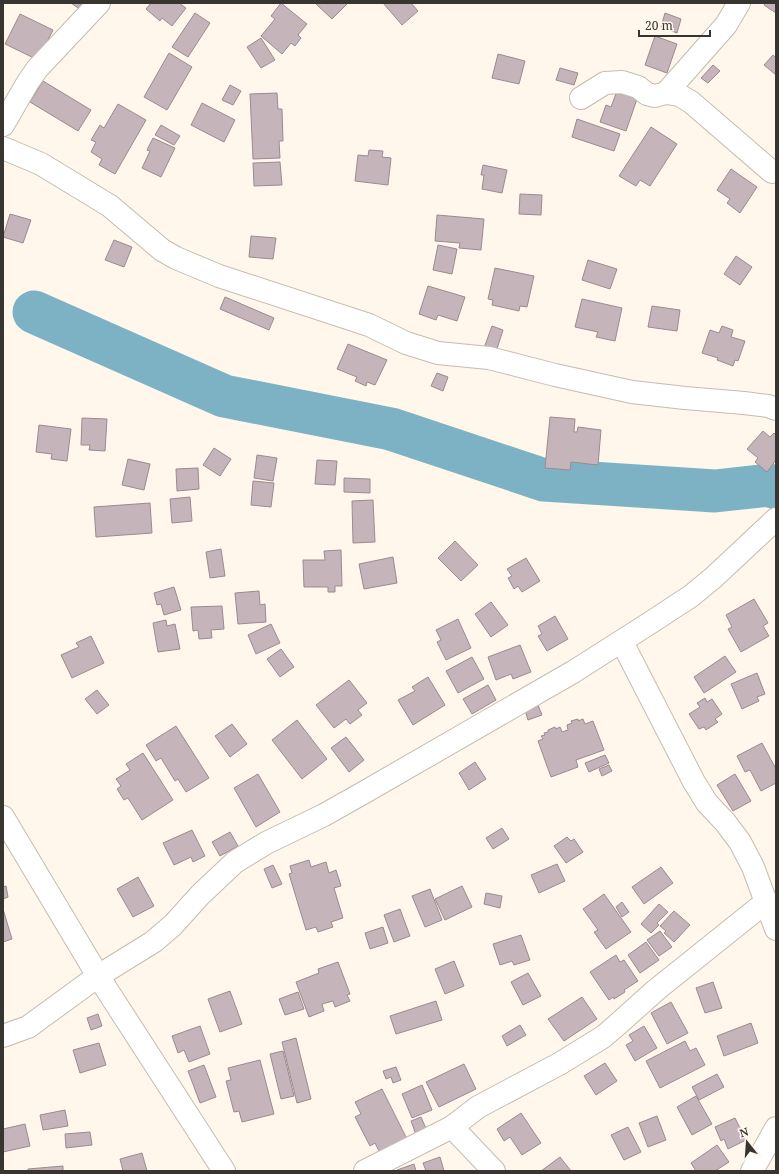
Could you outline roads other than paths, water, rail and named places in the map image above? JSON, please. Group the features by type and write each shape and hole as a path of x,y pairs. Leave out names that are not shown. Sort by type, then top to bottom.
{"street":[{"path":"3,125 37,69 100,3"},
{"path":"666,94 726,25 739,3"},
{"path":"581,98 605,83 617,82 638,87 647,94 655,96 666,94 679,95 691,102 772,172"},
{"path":"3,148 41,164 110,206 162,250 176,258 219,276 369,325 406,343 438,352 489,358 555,375 632,392 679,398 750,403 776,409"},
{"path":"3,1036 28,1027 98,976 153,942 173,925 200,895 235,862 266,843 324,815 573,672 622,642 691,596 713,578 776,519"},
{"path":"622,642 694,782 707,803 725,822 740,842 767,901 776,929"},
{"path":"3,817 98,976 224,1171"},
{"path":"365,1171 452,1127 478,1107 559,1064 603,1037 656,990 767,901"},
{"path":"452,1127 494,1171"},
{"path":"752,1171 776,1128"}],"waterway":[{"path":"34,312 224,396 391,429 544,480 715,491 769,485 776,488"}]}
